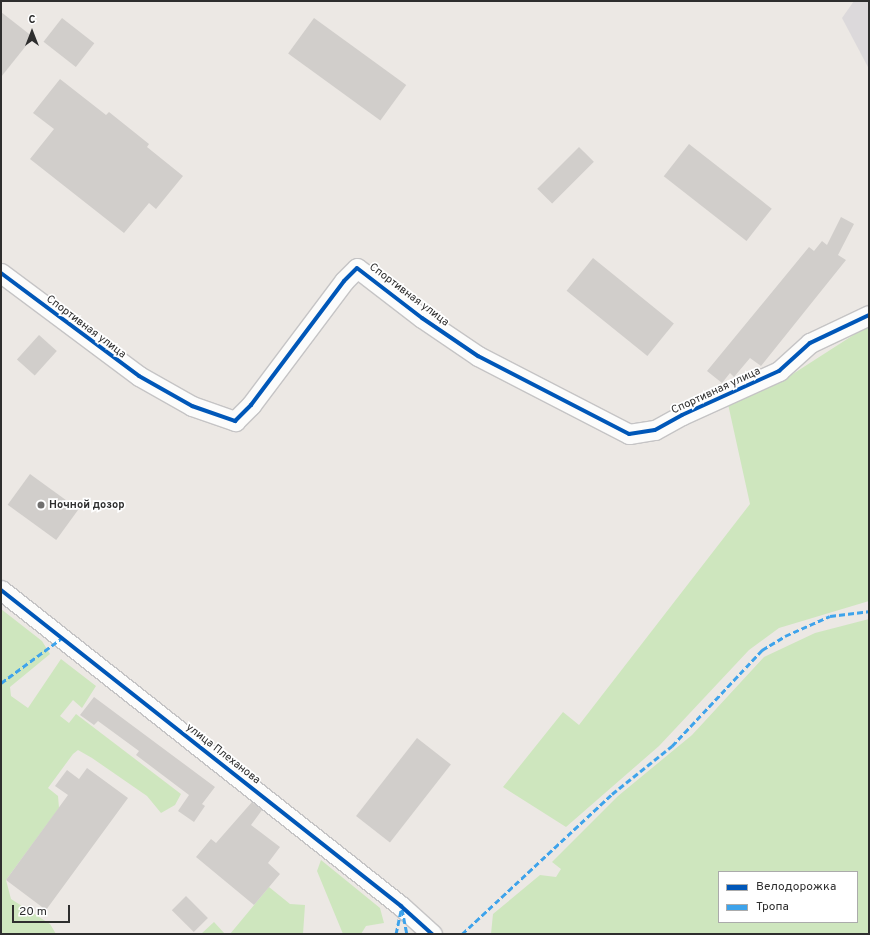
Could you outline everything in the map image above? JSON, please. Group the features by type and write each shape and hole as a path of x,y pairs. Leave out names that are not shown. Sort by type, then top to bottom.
{"street":[{"name":"Спортивная улица","path":"1,273 139,376 192,406 235,421 251,405 344,281 357,268 478,356 629,434 655,430 682,415 779,371 810,343 869,315"},
{"name":"улица Плеханова","path":"1,590 402,906 432,934"}],"shaded area":[{"path":"854,1 869,1 869,69 842,18"}],"green space":[{"path":"869,325 869,601 779,628 749,650 659,746 566,827 503,787 563,712 579,725 750,504 728,404 785,379"},
{"path":"1,609 42,641 50,654 10,687 11,696 28,708 61,659 96,686 82,708 73,700 60,716 69,723 76,714 181,794 175,805 161,813 147,796 92,758 78,750 73,754 48,788 58,796 59,808 6,880 11,899 50,924 56,934 1,934"},
{"path":"869,619 869,934 491,934 493,914 540,875 556,877 561,869 552,862 618,796 692,735 764,657 815,633"},
{"path":"321,860 380,908 384,923 366,926 361,934 343,934 317,871"},
{"path":"269,887 290,904 305,905 303,934 230,934"},
{"path":"214,922 225,934 201,934"}],"building":[{"path":"1,12 33,37 1,77"},
{"path":"62,18 94,43 76,67 44,42"},
{"path":"314,18 406,85 380,121 288,54"},
{"path":"60,79 106,115 109,112 149,144 147,147 183,176 156,209 149,203 124,233 30,159 54,129 33,113"},
{"path":"689,144 772,209 746,241 664,176"},
{"path":"579,147 594,162 552,204 537,189"},
{"path":"841,217 854,224 838,255 846,260 761,366 750,358 734,377 730,373 722,383 707,371 809,247 814,251 822,241 827,245"},
{"path":"593,258 674,323 647,356 567,291"},
{"path":"39,335 57,351 35,376 17,360"},
{"path":"30,474 79,509 56,540 8,505"},
{"path":"94,697 215,787 202,804 205,806 194,822 178,811 189,795 136,755 139,751 98,721 94,725 80,715"},
{"path":"417,738 451,764 390,842 356,816"},
{"path":"87,768 128,798 46,910 6,880 68,795 55,786 67,770 79,779"},
{"path":"252,802 262,810 251,825 280,847 268,863 280,874 254,905 196,857 211,839 216,843"},
{"path":"186,896 208,918 194,932 172,910"}],"marked path":[{"path":"462,934 612,794 672,746 762,650 785,636 830,616 869,611"},
{"path":"1,683 62,638"},
{"path":"402,909 407,934"},
{"path":"396,934 401,910"}],"cycle path":[{"path":"1,273 139,376 192,406 235,421 251,405 344,281 357,268 422,318 478,356 629,434 655,430 682,415 779,371 810,343 869,315"},
{"path":"1,590 401,906 432,934"}],"place":[{"name":"Ночной дозор","path":"41,505"}]}
